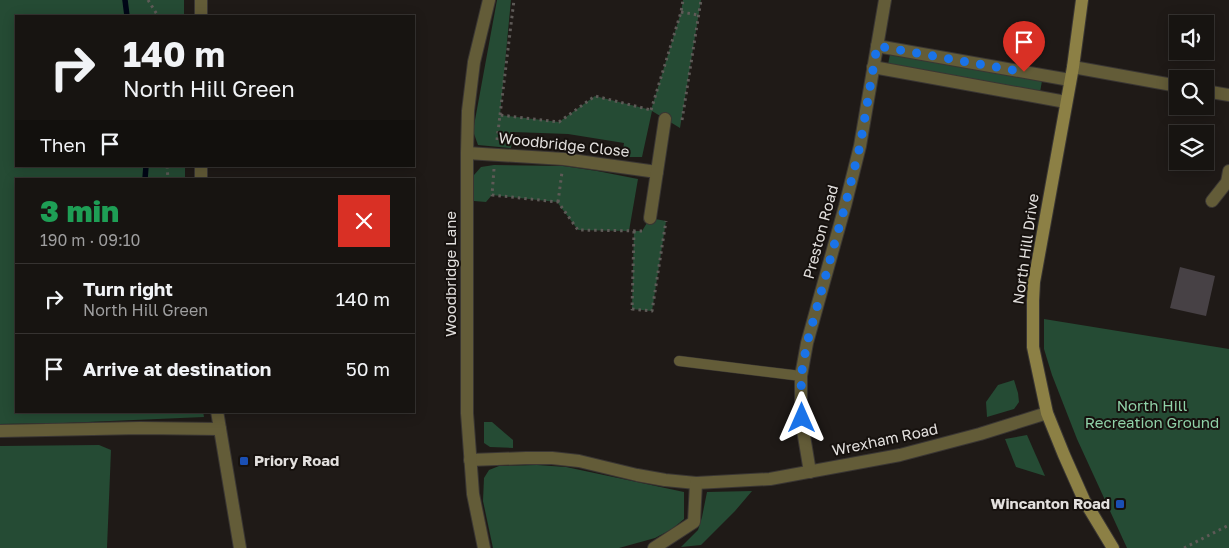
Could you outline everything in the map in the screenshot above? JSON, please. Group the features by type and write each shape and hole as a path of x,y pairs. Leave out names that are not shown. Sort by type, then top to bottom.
{"street":[{"path":"201,0 201,15"},
{"name":"Woodbridge Lane","path":"484,548 473,494 467,396 467,153 468,111 474,62 489,0"},
{"name":"Preston Road","path":"810,472 802,418 801,376 807,343 860,146 885,0"},
{"name":"North Hill Drive","path":"1082,0 1073,67 1037,263 1033,301 1033,347 1047,413 1084,500 1113,548"},
{"path":"877,46 1070,80"},
{"path":"874,67 1066,102"},
{"path":"1073,67 1169,84"},
{"path":"1214,92 1229,95"},
{"path":"650,218 665,119"},
{"name":"Woodbridge Close","path":"467,153 564,159 657,172"},
{"path":"1212,201 1227,182 1229,171"},
{"path":"217,413 240,548"},
{"name":"Wrexham Road","path":"470,460 526,458 570,460 636,475 696,483 770,479 900,455 980,434 1047,413"},
{"path":"0,431 140,428 220,429"},
{"path":"654,548 694,522 696,483"}],"lane":[{"path":"680,362 801,376"}],"path":[{"path":"148,0 157,15"},
{"path":"500,115 514,0"},
{"path":"683,0 651,110 680,128 701,0"},
{"path":"681,12 698,15"},
{"path":"558,202 564,159"},
{"path":"634,231 632,309 652,312 666,221"},
{"path":"1184,548 1229,525"}],"green space":[{"path":"0,0 184,0 184,15 15,15 15,167 185,167 185,178 15,178 15,413 203,413 204,417 0,424"},
{"path":"497,0 511,0 500,115 559,122 595,96 651,110 683,0 701,0 680,128 652,111 642,157 622,157 624,143 568,134 513,132 511,148 478,145 473,131"},
{"path":"891,49 1043,75 1039,98 887,70"},
{"path":"494,165 563,166 638,179 629,231 578,230 557,202 492,195 486,202 474,201 474,175 481,167"},
{"path":"650,218 666,221 652,311 632,309 634,231 642,231"},
{"name":"North Hill Recreation Ground","path":"1044,319 1229,349 1229,548 1127,548 1077,439 1052,375 1044,349"},
{"path":"1014,380 1019,402 1014,409 987,417 986,402 998,385"},
{"path":"484,422 492,422 513,440 513,448 490,447 484,443"},
{"path":"1027,435 1045,476 1016,467 1005,439"},
{"path":"99,445 111,450 107,548 0,548 0,446"},
{"path":"537,465 566,467 684,492 684,519 672,529 655,538 619,548 493,548 483,501 484,478 489,470 499,466"},
{"path":"752,491 701,545 681,547 698,530 707,492"}],"building":[{"path":"1180,267 1215,276 1206,316 1170,308"}],"waterway":[{"path":"125,0 127,15"},
{"path":"145,178 146,167"}],"place":[{"name":"Priory Road","path":"244,461"},
{"name":"Wincanton Road","path":"1120,504"}],"route":[{"path":"802,418 801,376 807,343 860,146 877,46 1024,72"}]}
